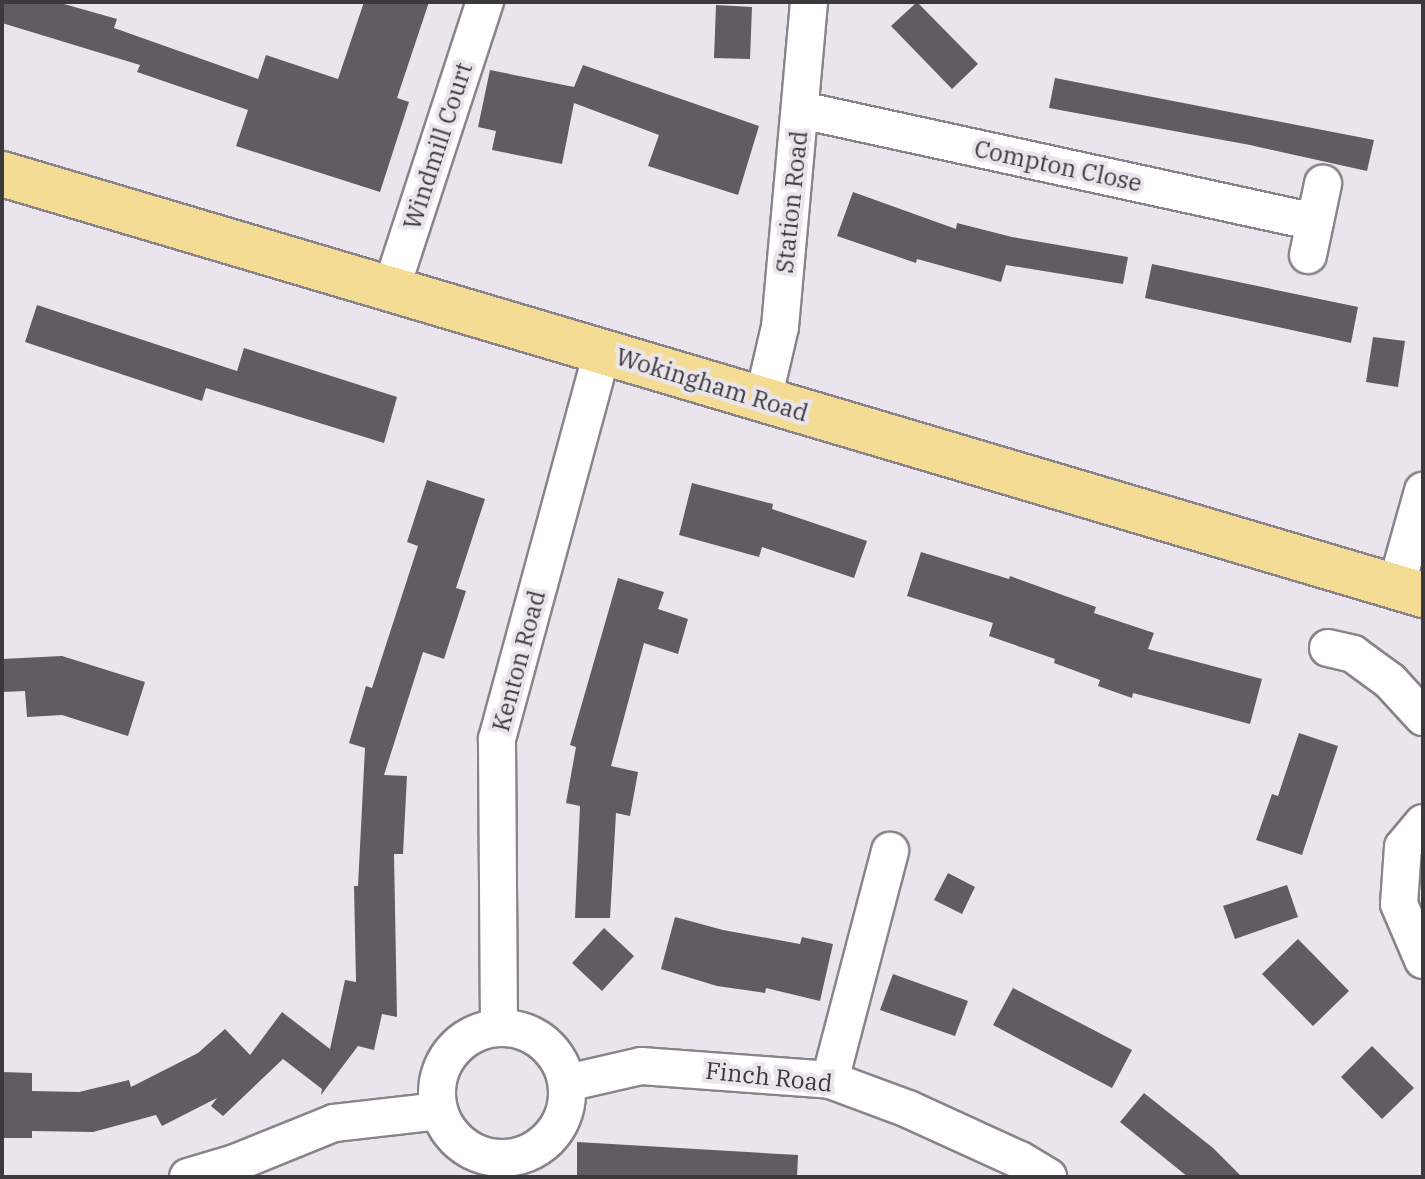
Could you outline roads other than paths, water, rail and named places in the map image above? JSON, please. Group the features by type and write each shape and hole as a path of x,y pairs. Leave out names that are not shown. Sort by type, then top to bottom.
{"main road":[{"name":"Wokingham Road","path":"2,174 1410,591"}],"street":[{"name":"Windmill Court","path":"391,289 485,2"},
{"name":"Station Road","path":"763,400 780,327 809,2"},
{"name":"Compton Close","path":"801,110 1312,239 1323,184"},
{"name":"Kenton Road","path":"499,1027 497,739 602,352"},
{"path":"1410,591 1423,491"},
{"path":"1328,648 1353,654 1390,681 1423,717"},
{"path":"1423,823 1403,847 1399,904 1423,960"},
{"path":"830,1080 890,851"},
{"path":"499,1027 536,1036 551,1049 561,1064 567,1083 567,1105 552,1135 506,1168 462,1146 448,1130 439,1111 436,1091 449,1055 462,1040 499,1027"},
{"name":"Finch Road","path":"567,1083 641,1066 830,1080 908,1109 1020,1160 1048,1177"},
{"path":"188,1177 235,1163 334,1123 439,1111"}]}
